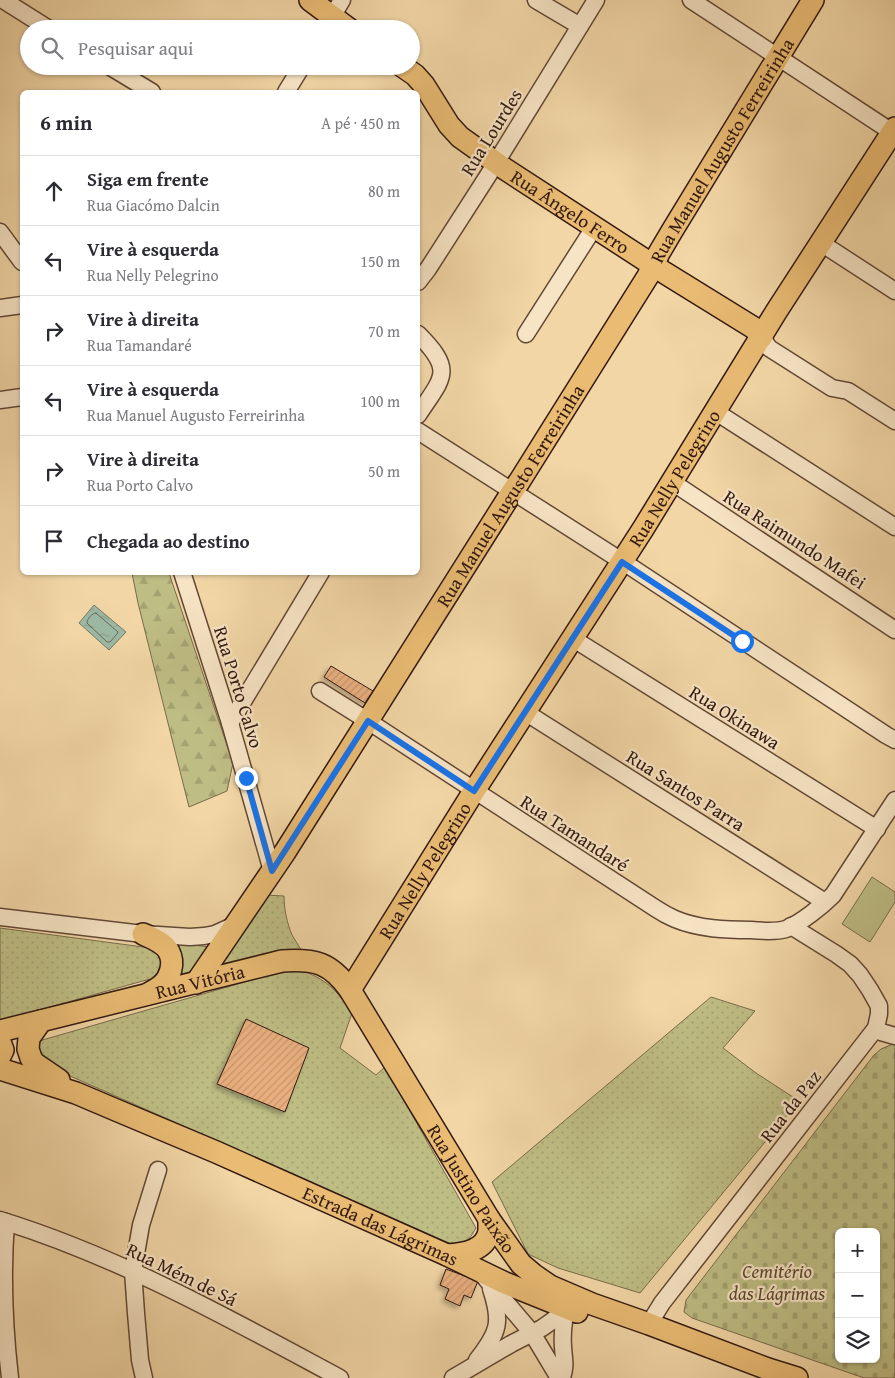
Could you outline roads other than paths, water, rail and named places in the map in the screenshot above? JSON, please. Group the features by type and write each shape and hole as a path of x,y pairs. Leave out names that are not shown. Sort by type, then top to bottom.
{"main road":[{"path":"310,0 333,15"},
{"name":"Rua Manuel Augusto Ferreirinha","path":"196,983 272,871 519,482 643,284 676,223 813,0"},
{"name":"Rua Ângelo Ferro","path":"414,75 424,85 448,126 460,138 653,265 754,328 762,336"},
{"name":"Rua Nelly Pelegrino","path":"350,990 474,791 622,562 820,243 894,130"},
{"path":"143,934 162,944 169,951 172,961 171,971 166,980 161,986 144,996"},
{"name":"Rua Vitória","path":"41,1021 282,961 312,961 337,974 350,990"},
{"name":"Rua Justino Paixão","path":"350,990 488,1219 521,1264 569,1302"},
{"path":"0,1030 41,1021"},
{"path":"41,1021 29,1038 28,1049 31,1058 34,1063 76,1093"},
{"path":"0,1042 3,1050 0,1056"},
{"name":"Estrada das Lágrimas","path":"0,1069 76,1093 216,1152 447,1255 483,1276 540,1298 592,1304 768,1369 798,1378"},
{"path":"447,1255 470,1252 479,1246 489,1232 488,1219"},
{"name":"Estrada das Lágrimas","path":"569,1302 763,1378"}],"street":[{"path":"3,0 35,20"},
{"path":"536,0 580,26"},
{"name":"Rua Lourdes","path":"423,266 496,163 596,0"},
{"path":"691,0 894,130"},
{"path":"124,75 149,90"},
{"path":"287,90 296,75"},
{"path":"526,334 595,226"},
{"path":"0,232 20,259"},
{"path":"820,243 895,291"},
{"path":"0,308 20,305"},
{"path":"420,336 430,346 440,361 442,375 420,412"},
{"name":"Rua Ângelo Ferro","path":"762,336 769,348 832,388 848,391 895,421"},
{"path":"0,400 20,397"},
{"path":"716,412 895,528"},
{"path":"420,432 895,740"},
{"name":"Rua Raimundo Mafei","path":"672,482 895,630"},
{"path":"230,723 319,575"},
{"name":"Rua Porto Calvo","path":"186,576 272,871"},
{"name":"Rua Okinawa","path":"572,638 877,829"},
{"name":"Rua Tamandaré","path":"320,691 654,908 675,919 698,926 731,930 765,931 786,929 806,918 832,894 895,800"},
{"name":"Rua Santos Parra","path":"525,712 825,902"},
{"path":"0,917 143,934 190,937 215,934 237,924"},
{"path":"791,926 850,964 860,975 878,1006 879,1014 876,1028 881,1032 895,1036"},
{"name":"Rua da Paz","path":"649,1324 662,1303 876,1028"},
{"path":"144,1378 140,1360 133,1271 141,1225 158,1170"},
{"path":"3,1221 6,1344 10,1378"},
{"name":"Rua Mém de Sá","path":"3,1221 75,1247 133,1271 340,1378"},
{"path":"483,1276 532,1333 560,1378"},
{"path":"471,1367 493,1339 498,1314 483,1276"},
{"path":"453,1378 552,1321 569,1302"},
{"path":"560,1378 565,1367 564,1324 569,1302"}],"water":[{"path":"94,605 126,632 109,650 79,623"}],"park label":[{"name":"Cemitério das Lágrimas","path":"777,1282"}]}
